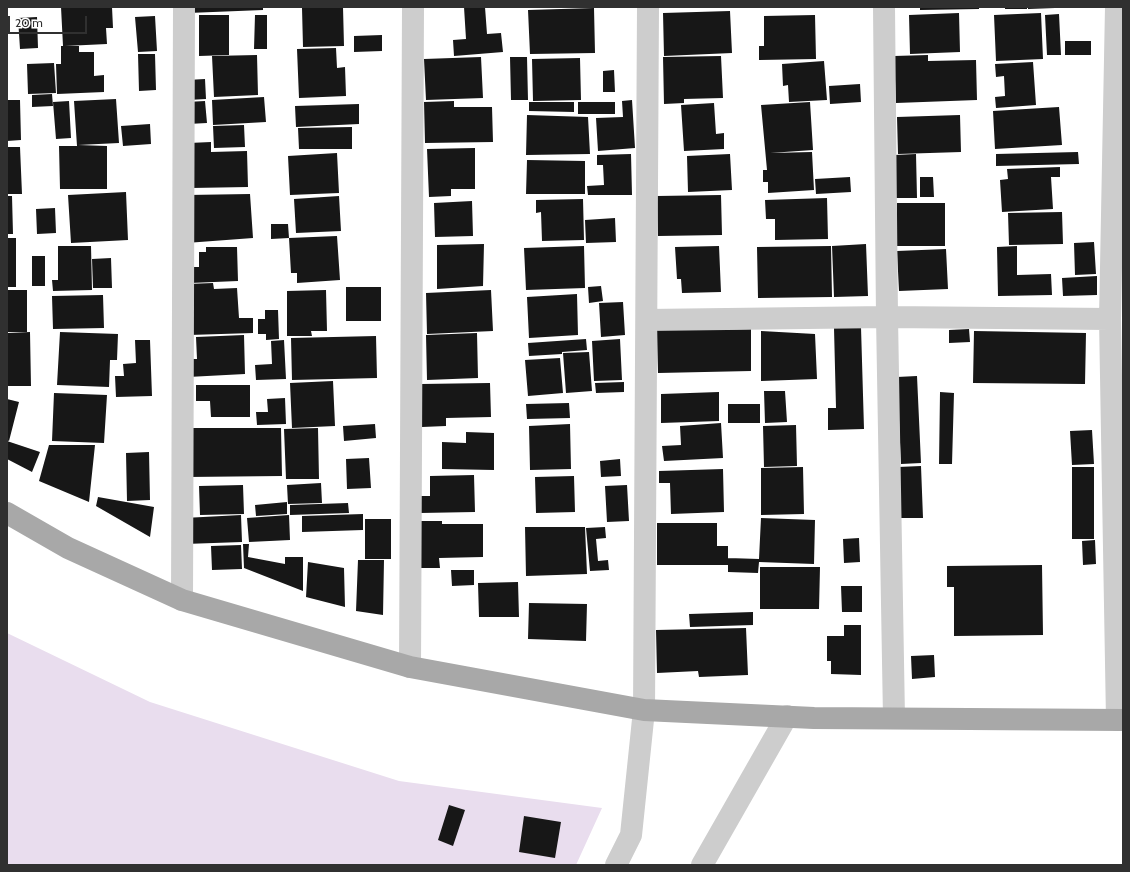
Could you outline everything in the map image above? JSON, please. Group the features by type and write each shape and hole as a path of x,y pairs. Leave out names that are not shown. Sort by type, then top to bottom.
{"main road":[{"path":"7,513 68,548 182,600 410,668 644,710 814,718 1120,720"}],"street":[{"path":"182,600 184,7"},
{"path":"410,668 413,7"},
{"path":"616,865 631,835 644,710 648,7"},
{"path":"884,7 887,317 894,718"},
{"path":"1116,7 1110,320 1120,720"},
{"path":"647,320 887,317 1110,320"},
{"path":"702,865 787,716"}],"shaded area":[{"path":"7,633 150,702 399,781 602,808 576,865 7,865"}],"building":[{"path":"61,7 112,7 113,28 106,28 107,44 65,46 79,46 79,52 94,52 94,76 104,75 104,92 57,94 56,64 61,64 61,46 63,46"},
{"path":"188,7 263,7 263,10 188,13"},
{"path":"343,7 344,46 303,47 302,8"},
{"path":"464,7 485,7 487,34 501,33 503,52 454,56 453,40 466,39"},
{"path":"920,7 979,7 979,9 920,10"},
{"path":"1005,7 1027,7 1027,9 1005,9"},
{"path":"1028,7 1055,7 1055,8 1028,9"},
{"path":"594,8 595,53 530,54 528,10"},
{"path":"730,11 732,53 664,56 663,13"},
{"path":"959,13 960,52 910,54 909,15"},
{"path":"1041,13 1043,59 996,61 994,15"},
{"path":"1059,14 1061,55 1047,55 1045,15"},
{"path":"199,15 229,15 229,55 199,56"},
{"path":"255,15 267,15 267,49 254,49"},
{"path":"815,15 816,59 759,60 759,46 764,46 764,16"},
{"path":"155,16 157,51 138,52 135,17"},
{"path":"37,17 38,48 20,49 18,18"},
{"path":"382,35 382,51 354,52 354,36"},
{"path":"1065,41 1091,41 1091,55 1065,55"},
{"path":"336,48 337,68 345,67 346,96 299,98 297,49"},
{"path":"138,54 155,54 156,90 139,91"},
{"path":"257,55 258,95 214,97 212,56"},
{"path":"928,55 928,61 976,60 977,100 896,103 894,56"},
{"path":"721,56 723,98 684,99 684,103 664,104 663,57"},
{"path":"481,57 483,98 426,100 424,59"},
{"path":"510,57 527,57 528,100 511,100"},
{"path":"580,58 581,100 533,101 532,59"},
{"path":"824,61 827,100 789,102 788,85 783,86 782,64"},
{"path":"1033,62 1036,105 996,108 995,97 1005,96 1004,76 996,77 995,64"},
{"path":"54,63 56,93 28,94 27,64"},
{"path":"614,70 615,92 603,92 603,71"},
{"path":"205,79 206,99 188,100 187,80"},
{"path":"860,84 861,102 830,104 829,86"},
{"path":"52,94 53,106 32,107 32,95"},
{"path":"264,97 266,122 213,125 212,100"},
{"path":"116,99 119,143 78,145 107,146 107,189 60,189 59,146 77,146 74,101"},
{"path":"7,100 20,100 21,140 7,141"},
{"path":"632,100 635,148 598,151 596,118 623,117 622,101"},
{"path":"69,101 71,138 56,139 53,102"},
{"path":"205,101 207,123 188,124 187,102"},
{"path":"454,101 454,107 492,107 493,142 425,143 424,102"},
{"path":"529,102 574,102 574,112 529,111"},
{"path":"578,102 615,102 615,114 578,114"},
{"path":"810,102 813,150 770,153 812,152 814,190 768,193 768,182 763,182 763,170 767,170 761,105"},
{"path":"714,103 716,134 724,133 724,149 684,151 681,105"},
{"path":"359,104 359,124 296,127 295,106"},
{"path":"1059,107 1062,145 995,149 993,111"},
{"path":"527,115 588,117 590,154 526,155"},
{"path":"960,115 961,152 898,154 897,117"},
{"path":"150,124 151,144 123,146 121,126"},
{"path":"244,125 245,147 214,148 213,126"},
{"path":"352,127 352,149 299,149 298,128"},
{"path":"211,142 211,152 247,151 248,187 191,188 189,143"},
{"path":"7,147 20,147 22,194 7,194"},
{"path":"475,148 475,189 451,189 451,196 429,197 427,149"},
{"path":"1078,152 1079,164 996,166 996,154"},
{"path":"337,153 339,193 290,195 288,156"},
{"path":"631,154 632,195 588,195 587,186 604,185 603,165 597,165 597,155"},
{"path":"730,154 732,190 688,192 687,156"},
{"path":"916,154 917,198 895,198 894,155"},
{"path":"527,160 585,161 585,194 526,194"},
{"path":"1060,167 1060,177 1051,177 1053,209 1002,212 1000,180 1008,179 1007,169"},
{"path":"850,177 851,192 816,194 815,179"},
{"path":"920,177 933,177 934,197 920,197"},
{"path":"126,192 128,240 71,243 68,195"},
{"path":"250,194 253,238 186,243 187,195"},
{"path":"721,195 722,235 658,236 657,196"},
{"path":"7,196 12,196 13,234 7,234"},
{"path":"339,196 341,231 296,233 294,199"},
{"path":"827,198 828,239 775,240 775,219 766,219 765,200"},
{"path":"583,199 584,240 542,241 541,212 536,213 536,200"},
{"path":"472,201 473,236 435,237 434,203"},
{"path":"897,203 945,203 945,246 897,246"},
{"path":"55,208 56,233 37,234 36,209"},
{"path":"1062,212 1063,244 1009,245 1008,213"},
{"path":"615,218 616,242 586,243 585,220"},
{"path":"271,224 288,224 289,238 271,239"},
{"path":"337,236 340,280 297,283 297,273 291,273 289,238"},
{"path":"7,238 16,238 16,287 7,287"},
{"path":"1094,242 1096,274 1075,275 1074,243"},
{"path":"484,244 483,286 437,289 437,245"},
{"path":"866,244 868,296 834,297 832,246"},
{"path":"58,246 91,246 92,290 53,291 52,280 58,280"},
{"path":"584,246 585,288 526,290 524,248"},
{"path":"719,246 721,292 682,293 681,279 677,279 675,247"},
{"path":"831,246 832,297 758,298 757,247"},
{"path":"1017,246 1017,275 1051,274 1052,295 998,296 997,247"},
{"path":"206,247 237,247 238,281 190,283 190,267 199,267 199,252 206,252"},
{"path":"946,249 948,289 899,291 897,251"},
{"path":"32,256 45,256 45,286 32,286"},
{"path":"111,258 112,288 93,288 92,259"},
{"path":"1097,276 1097,295 1063,296 1062,278"},
{"path":"213,283 214,289 237,288 239,318 253,318 253,333 189,335 187,284"},
{"path":"601,286 603,301 589,303 588,287"},
{"path":"346,287 381,287 381,321 346,321"},
{"path":"7,290 27,290 27,332 7,332"},
{"path":"326,290 327,331 311,331 312,336 287,336 287,291"},
{"path":"491,290 493,331 427,334 426,293"},
{"path":"577,294 578,335 529,338 527,297"},
{"path":"103,295 104,328 53,329 52,296"},
{"path":"623,302 625,335 601,337 599,303"},
{"path":"265,310 278,310 279,339 266,340 266,334 258,334 258,319 265,319"},
{"path":"699,327 699,330 751,329 751,371 658,373 657,328"},
{"path":"861,327 864,429 828,430 828,408 836,408 834,328"},
{"path":"969,329 970,342 949,343 949,330"},
{"path":"761,331 815,334 817,379 761,381"},
{"path":"974,331 1086,333 1085,384 973,383"},
{"path":"30,332 31,386 7,386 7,333"},
{"path":"60,332 118,334 117,360 110,360 109,387 57,385"},
{"path":"477,333 478,378 427,380 426,335"},
{"path":"244,335 245,374 188,377 187,359 197,359 196,337"},
{"path":"376,336 377,378 292,380 291,338"},
{"path":"586,339 587,350 562,352 562,354 529,356 528,343"},
{"path":"620,339 622,380 594,381 592,341"},
{"path":"135,340 150,340 152,396 116,397 115,376 124,376 123,364 136,363"},
{"path":"284,340 286,379 256,380 255,365 272,364 271,341"},
{"path":"589,352 592,391 566,393 563,353"},
{"path":"560,358 563,393 528,396 525,360"},
{"path":"917,376 921,463 901,464 897,377"},
{"path":"333,381 335,426 292,428 290,383"},
{"path":"624,382 624,392 596,393 595,383"},
{"path":"490,383 491,417 446,418 446,426 422,427 421,384"},
{"path":"196,385 250,385 250,417 211,417 210,401 196,401"},
{"path":"764,391 785,391 787,422 765,423"},
{"path":"719,392 719,421 661,423 661,394"},
{"path":"940,392 954,393 952,464 939,464"},
{"path":"54,393 107,395 104,443 52,441"},
{"path":"285,398 286,424 257,425 256,412 268,412 267,399"},
{"path":"7,399 19,402 9,441 7,440"},
{"path":"569,403 570,418 527,419 526,404"},
{"path":"728,404 760,404 760,423 728,423"},
{"path":"721,423 723,458 664,461 662,446 681,445 680,426"},
{"path":"375,424 376,438 344,441 343,426"},
{"path":"570,424 571,469 530,470 529,426"},
{"path":"796,425 797,466 764,467 763,426"},
{"path":"186,428 281,428 282,476 187,477"},
{"path":"318,428 319,479 286,479 284,429"},
{"path":"1092,430 1094,464 1072,465 1070,431"},
{"path":"466,432 494,433 494,470 442,469 442,442 466,443"},
{"path":"7,441 40,452 32,472 7,459"},
{"path":"49,445 95,445 89,502 39,481"},
{"path":"149,452 150,500 127,501 126,453"},
{"path":"369,458 371,488 347,489 346,459"},
{"path":"620,459 621,476 601,477 600,461"},
{"path":"921,466 923,518 900,518 898,467"},
{"path":"803,467 804,514 761,515 761,468"},
{"path":"1072,467 1094,467 1094,539 1072,539"},
{"path":"723,469 724,512 671,514 670,483 659,483 659,471"},
{"path":"474,475 475,512 420,513 419,496 430,496 430,476"},
{"path":"574,476 575,512 536,513 535,477"},
{"path":"321,483 322,503 288,504 287,485"},
{"path":"243,485 244,514 200,515 199,486"},
{"path":"627,485 629,521 607,522 605,486"},
{"path":"98,497 154,507 150,537 96,506"},
{"path":"287,502 287,514 256,516 255,505"},
{"path":"348,503 349,513 290,515 290,505"},
{"path":"363,514 363,530 302,532 302,516"},
{"path":"241,515 242,542 185,544 184,518"},
{"path":"289,515 290,540 249,542 247,518"},
{"path":"761,518 815,520 814,564 759,562 758,573 728,572 728,558 759,559"},
{"path":"365,519 391,519 391,559 365,559"},
{"path":"418,521 442,521 442,524 483,524 483,557 439,558 440,568 418,568"},
{"path":"657,523 717,523 717,546 728,546 728,565 657,565"},
{"path":"525,527 585,527 587,574 526,576"},
{"path":"605,527 606,538 596,539 598,561 608,560 609,570 590,571 586,528"},
{"path":"859,538 860,562 844,563 843,539"},
{"path":"1095,540 1096,564 1083,565 1082,541"},
{"path":"243,544 249,544 248,557 285,564 285,557 303,557 303,591 244,568"},
{"path":"241,545 242,569 212,570 211,546"},
{"path":"358,560 384,560 383,615 356,611"},
{"path":"308,562 344,568 345,607 306,597"},
{"path":"1042,565 1043,635 954,636 954,587 947,587 947,566"},
{"path":"760,567 820,567 819,609 760,609"},
{"path":"451,570 474,570 474,585 452,586"},
{"path":"518,582 519,617 479,617 478,583"},
{"path":"841,586 862,586 862,612 842,612"},
{"path":"529,603 587,604 586,641 528,639"},
{"path":"753,612 753,625 690,627 689,614"},
{"path":"844,625 861,625 861,675 831,674 831,661 827,661 827,636 844,636"},
{"path":"746,628 748,675 699,677 698,671 657,673 656,630"},
{"path":"934,655 935,677 912,679 911,656"},
{"path":"449,805 465,810 453,846 438,840"},
{"path":"524,816 561,822 555,858 519,852"}]}
